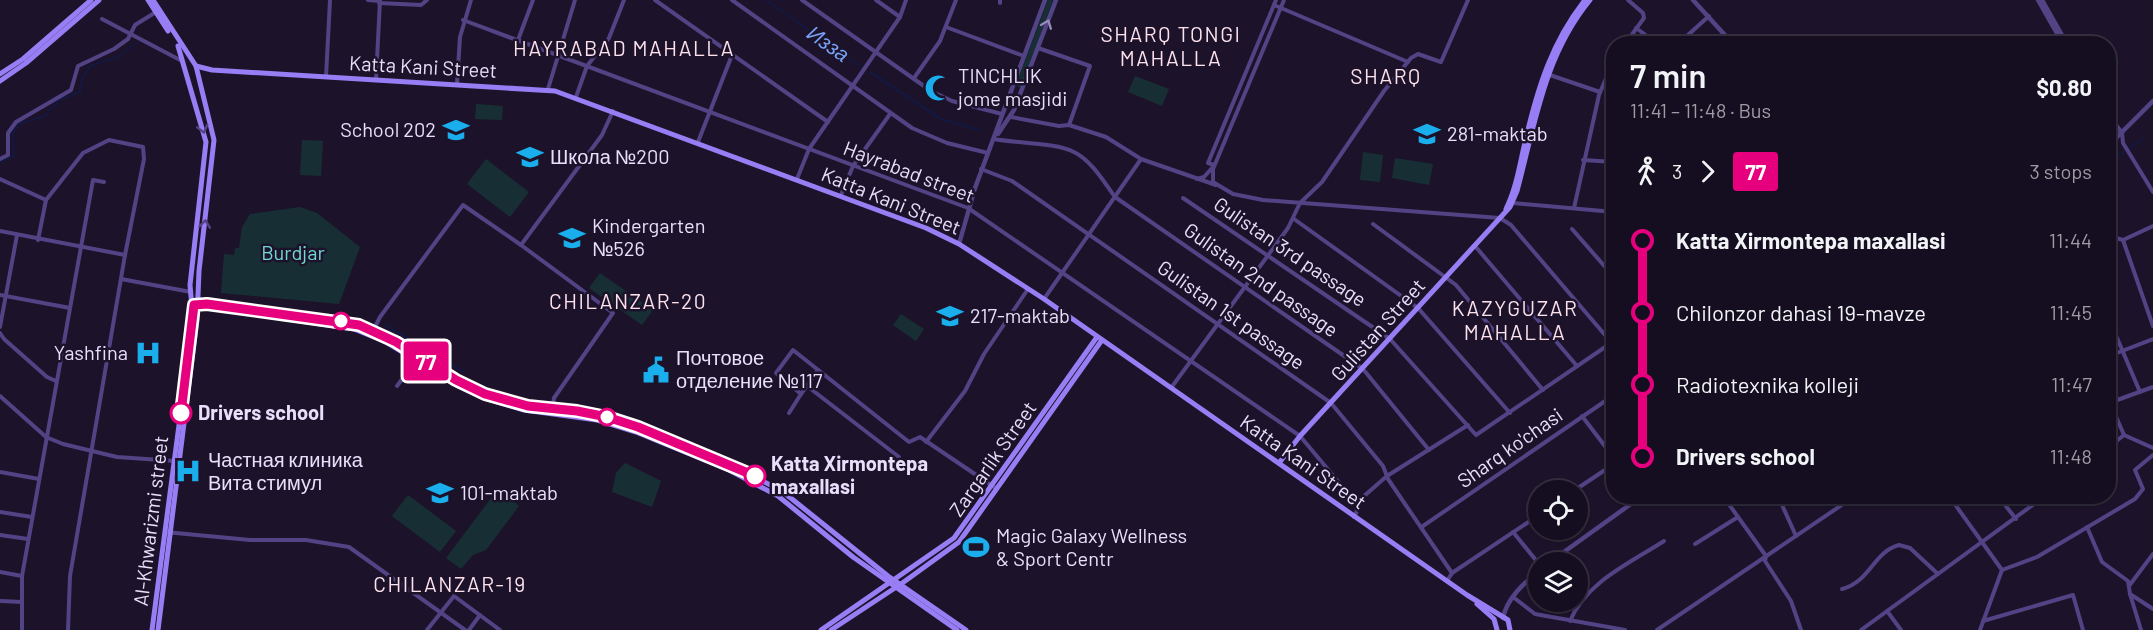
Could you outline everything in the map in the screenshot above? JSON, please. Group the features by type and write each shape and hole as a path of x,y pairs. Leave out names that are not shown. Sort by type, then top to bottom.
{"main road":[{"path":"0,74 35,50 91,0"},
{"path":"0,81 26,63 99,0"},
{"name":"Al-Khwarizmi street","path":"148,0 191,68 206,146 191,292 197,305"},
{"name":"Al-Khwarizmi street","path":"153,0 198,81 214,144 158,630"},
{"name":"Gulistan Street","path":"1500,218 1514,189 1545,73 1560,37 1585,0"},
{"name":"Gulistan Street","path":"1279,463 1300,436 1513,203 1545,73 1569,30 1590,0"},
{"name":"Katta Kani Street","path":"191,68 209,71 548,89 576,97 926,228 959,244 1044,299 1354,517 1510,621 1510,630"},
{"path":"198,81 209,71"},
{"path":"197,305 341,321 372,333 485,394 636,432 753,481 793,507 957,630"},
{"name":"Zargarlik Street","path":"831,630 896,584 954,538 994,488 1099,338"},
{"path":"551,411 599,415 690,448 755,476 782,491 896,584 966,630"},
{"name":"Al-Khwarizmi street","path":"152,630 168,532"},
{"name":"Zargarlik Street","path":"821,630 896,584"},
{"name":"Katta Kani Street","path":"1467,594 1495,627"},
{"path":"1495,627 1503,618"}],"street":[{"path":"326,77 330,0"},
{"path":"368,0 421,5 427,0"},
{"path":"457,84 463,20 471,0"},
{"path":"518,40 533,0"},
{"path":"548,89 575,0"},
{"path":"576,97 587,66 609,38 624,0"},
{"path":"655,0 828,122"},
{"path":"732,0 890,114 935,139 988,153"},
{"path":"802,0 931,91 952,101 1002,114"},
{"path":"876,0 900,17"},
{"path":"797,179 809,149 900,17 906,0"},
{"path":"914,78 940,41 956,0"},
{"path":"959,244 981,170 1045,0"},
{"path":"994,139 1011,117 1056,0"},
{"path":"1217,186 1211,177 1214,165 1284,0"},
{"path":"1170,388 1269,255 1294,219 1300,203 1322,182 1408,62 1418,54 1441,62 1468,0"},
{"path":"1628,0 1644,16 1630,36"},
{"path":"1693,0 1726,36"},
{"path":"2040,0 2059,36"},
{"path":"2040,0 2062,36"},
{"path":"376,80 380,1"},
{"path":"1214,165 1208,163 1275,2 1281,8 1408,62"},
{"path":"0,159 8,154 8,133 16,122 71,90 78,66 114,49 131,35 135,25 156,12"},
{"path":"1687,36 1710,16"},
{"path":"102,19 191,68"},
{"name":"Hayrabad street","path":"463,20 968,208 1189,362 1300,436 1356,503"},
{"path":"946,27 1024,56"},
{"path":"1636,28 1647,36"},
{"path":"1038,48 1090,66 1069,125"},
{"path":"698,142 732,55"},
{"path":"1545,73 1600,92"},
{"path":"1574,208 1583,160 1600,92 1606,78"},
{"path":"1012,87 1022,91"},
{"path":"2126,147 2116,140 2153,101"},
{"path":"521,245 602,135 613,111"},
{"path":"841,195 854,166 890,114"},
{"path":"1011,117 1059,126 1069,125 1106,137 1141,159 1252,198 1500,218 1510,225 1606,334"},
{"path":"2116,125 2122,133 2126,147 2153,192"},
{"name":"Gulistan 2nd passage","path":"994,139 1059,147 1074,152 1092,167 1115,198 1245,285 1363,369 1429,450"},
{"path":"38,240 46,200 83,153 97,144 113,140 143,147 144,159 125,255 70,576 68,630"},
{"path":"1044,299 1141,159"},
{"path":"1583,160 1606,161"},
{"path":"1194,179 1202,178 1214,165"},
{"name":"Gulistan 1st passage","path":"981,170 1012,181 1331,403 1383,466 1387,476 1423,526 1452,573"},
{"path":"0,179 46,200"},
{"path":"22,630 22,576 56,381 93,180 104,182"},
{"name":"Gulistan 3rd passage","path":"1183,198 1390,339 1478,435 1510,413"},
{"path":"1513,203 1606,211"},
{"path":"372,333 380,317 463,205 613,313 554,398 551,411"},
{"path":"1294,219 1418,308 1510,413 1606,347"},
{"path":"1373,224 1446,277 1543,390"},
{"path":"2116,238 2123,240 2153,226"},
{"path":"1572,229 1606,268"},
{"path":"0,231 125,255"},
{"path":"0,327 3,296 17,235"},
{"path":"2123,240 2153,326"},
{"path":"1475,246 1577,366"},
{"path":"121,279 191,292"},
{"path":"926,442 965,391 984,354 1028,288"},
{"path":"3,296 70,308"},
{"path":"0,333 47,377 56,381"},
{"path":"2116,338 2140,392"},
{"path":"2116,353 2153,339"},
{"path":"801,394 776,373 793,350 909,442 920,437 994,488"},
{"path":"397,386 417,358"},
{"path":"789,413 818,370"},
{"path":"807,386 899,457"},
{"path":"2116,401 2153,387"},
{"path":"0,396 46,437 63,444 117,457 177,461"},
{"name":"Sharq ko'chasi","path":"1423,526 1606,400"},
{"path":"1582,416 1606,448"},
{"path":"2116,418 2124,435 2153,448"},
{"path":"1354,517 1357,511 1356,503 1387,476 1468,425"},
{"path":"2116,441 2124,435"},
{"path":"1980,630 2002,570 2037,557 2135,499 2143,489 2135,470 2153,455"},
{"path":"1588,481 1606,469"},
{"path":"0,472 39,479"},
{"path":"1564,552 1631,504"},
{"path":"1729,504 1766,556 1765,561 1791,601 1801,630"},
{"path":"1782,504 1796,536"},
{"path":"1657,630 1843,504"},
{"path":"1954,504 2002,570"},
{"path":"2004,504 2016,519"},
{"path":"1861,630 2035,504"},
{"path":"0,512 32,517"},
{"path":"1695,544 1738,517"},
{"path":"1448,581 1452,573 1528,522"},
{"path":"2087,527 2102,562 2128,581 2141,630"},
{"path":"168,532 250,540 306,540 349,547 467,630 480,615"},
{"path":"1513,532 1529,552"},
{"path":"0,535 28,539"},
{"path":"1570,621 1579,603 1596,585 1664,541"},
{"path":"1842,589 1859,582 1884,553 1899,545 1910,548 1938,574"},
{"path":"2129,586 2153,554"},
{"path":"0,572 22,576"},
{"path":"1503,618 1505,608 1528,582"},
{"path":"2130,594 2153,609"},
{"path":"1983,621 2073,595 2083,630"},
{"path":"427,630 454,596 500,630"},
{"path":"1513,597 1533,613 1625,630"},
{"path":"1,601 22,602"},
{"path":"1496,612 1505,608"},
{"path":"1887,611 1901,630"}],"green space":[{"path":"1048,0 1053,0 1021,87 1018,87 1016,85"},
{"path":"1135,76 1169,89 1162,106 1128,92"},
{"path":"476,104 503,106 502,120 475,119"},
{"path":"302,140 323,141 321,176 300,175"},
{"path":"1363,152 1383,155 1380,182 1360,180"},
{"path":"1395,158 1433,164 1429,185 1392,178"},
{"path":"486,159 529,192 510,217 467,184"},
{"name":"Burdjar","path":"300,207 317,213 360,247 339,304 221,293 224,254 234,255 235,248 239,248 242,227 250,214"},
{"path":"600,273 653,310 642,325 589,288"},
{"path":"901,314 924,329 916,341 893,325"},
{"path":"625,463 661,481 652,507 612,492 616,473"},
{"path":"498,489 519,506 486,550 473,555 461,569 446,558"},
{"path":"408,495 456,531 440,552 392,516"}],"waterway":[{"name":"Изза","path":"766,0 860,66"},
{"name":"Изза","path":"0,162 14,156 13,133 19,124 45,116 61,99 80,92 82,79 91,65 116,58 137,43"},
{"name":"Изза","path":"870,72 941,119 979,130"},
{"path":"2116,157 2142,139"},
{"path":"385,325 463,372"}],"bus line":[{"name":"77","path":"181,413 194,305 198,303 359,325 396,342 456,380 485,394 528,406 588,412 607,417 638,427 755,476"}],"place":[{"name":"TINCHLIK jome masjidi","path":"938,88"},
{"name":"School 202","path":"456,130"},
{"name":"281-maktab","path":"1427,134"},
{"name":"Школа №200","path":"530,157"},
{"name":"Kindergarten №526","path":"572,238"},
{"name":"217-maktab","path":"950,316"},
{"name":"Yashfina","path":"148,353"},
{"name":"Почтовое отделение №117","path":"656,370"},
{"name":"Drivers school","path":"181,413"},
{"name":"Частная клиника Вита стимул","path":"188,471"},
{"name":"Katta Xirmontepa maxallasi","path":"755,476"},
{"name":"101-maktab","path":"440,493"},
{"name":"Magic Galaxy Wellness & Sport Centr","path":"976,547"}],"district":[{"name":"SHARQ TONGI MAHALLA","path":"1171,47"},
{"name":"HAYRABAD MAHALLA","path":"624,49"},
{"name":"SHARQ","path":"1386,77"},
{"name":"CHILANZAR-20","path":"628,302"},
{"name":"KAZYGUZAR MAHALLA","path":"1515,321"},
{"name":"CHILANZAR-19","path":"450,585"}]}
